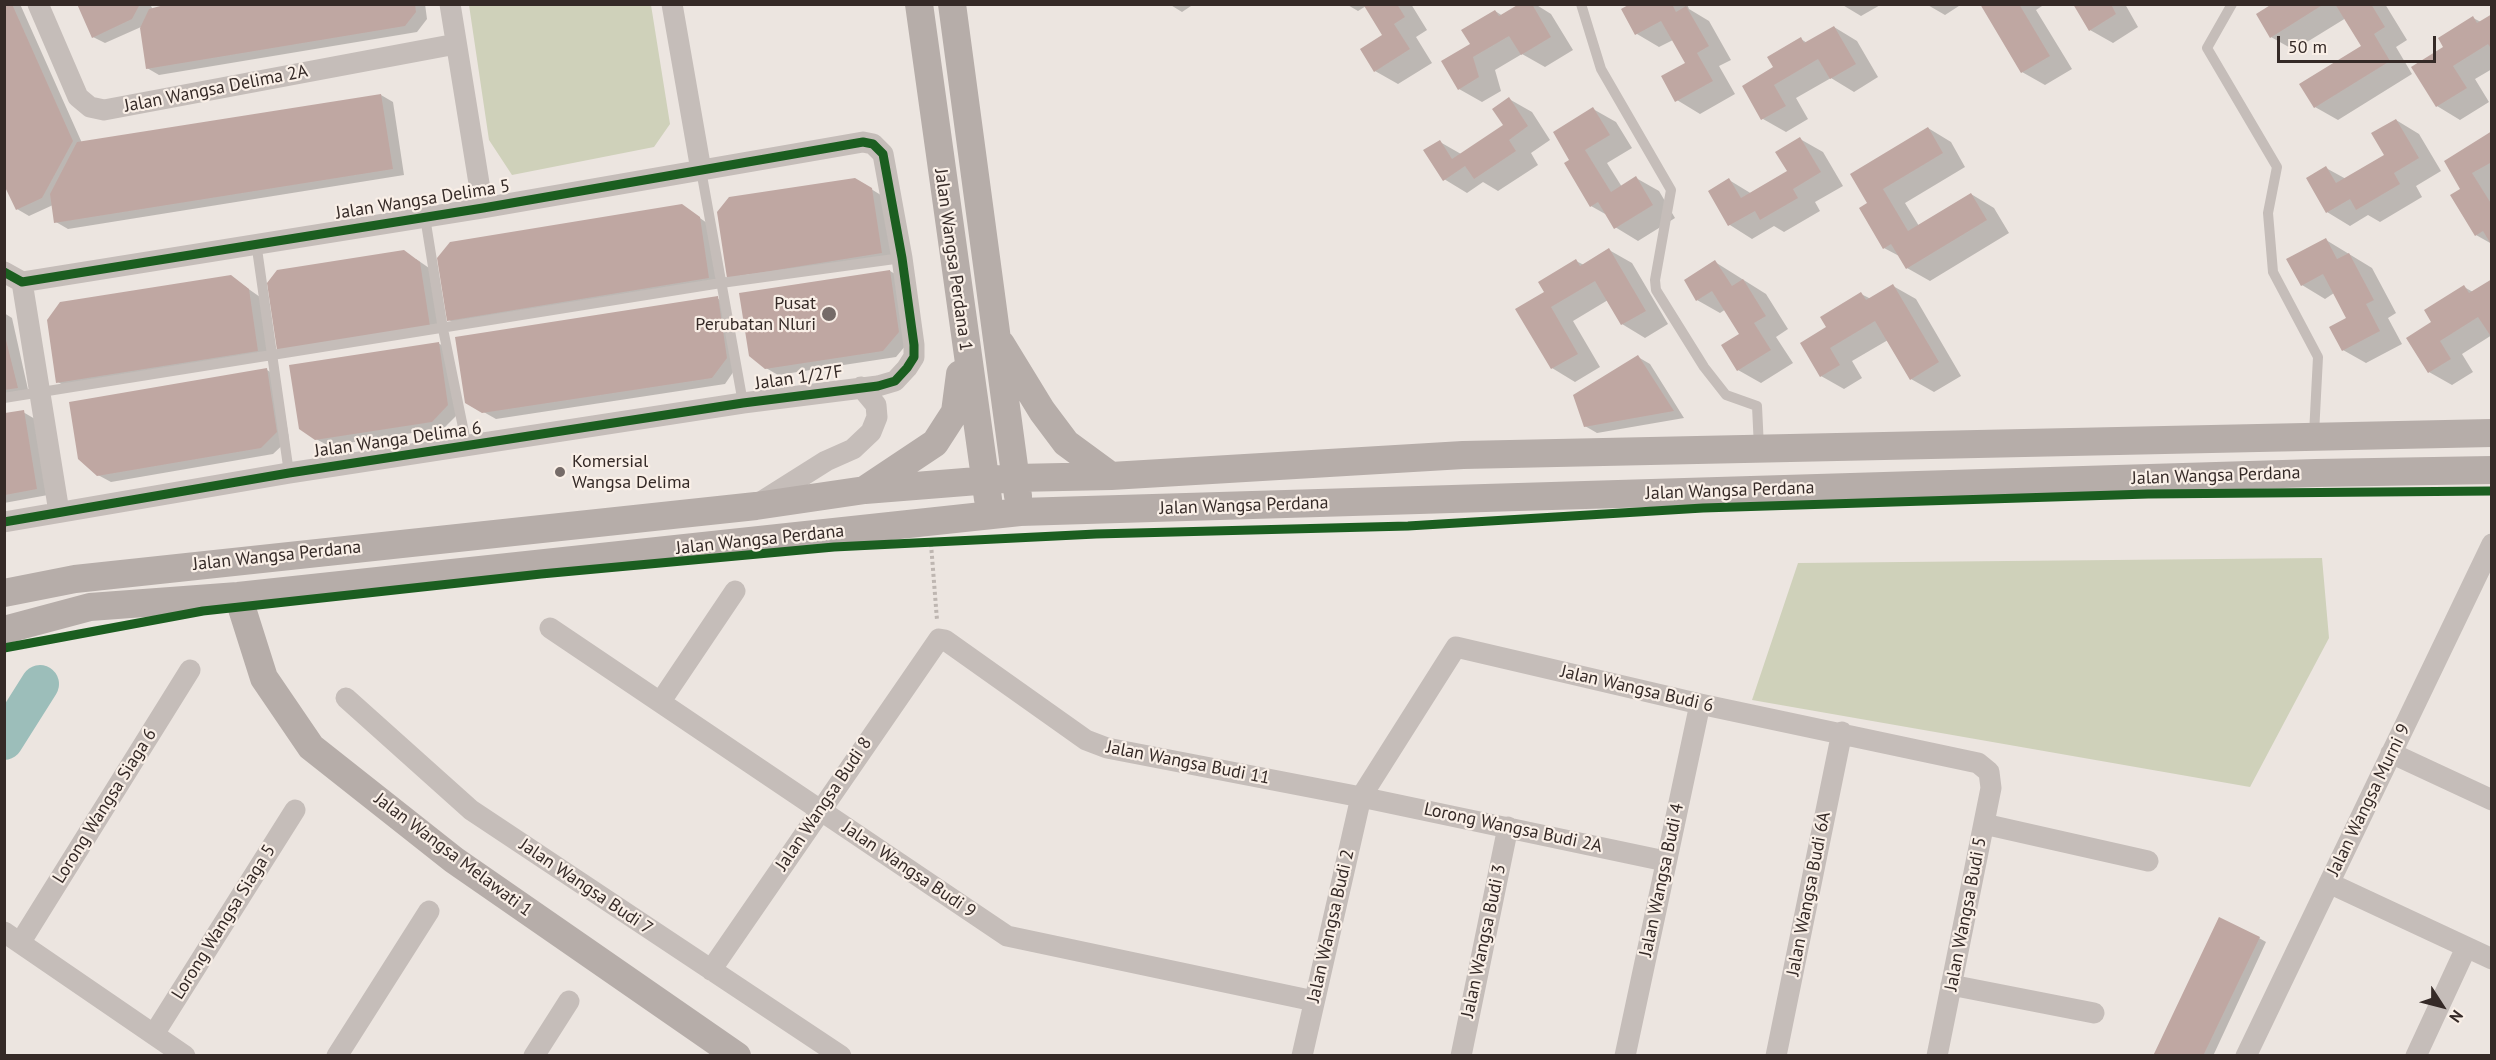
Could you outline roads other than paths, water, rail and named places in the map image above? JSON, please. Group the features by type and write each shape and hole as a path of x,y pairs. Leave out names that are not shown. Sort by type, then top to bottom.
{"main road":[{"name":"Jalan Wangsa Perdana 1","path":"919,4 963,339 990,516"},
{"name":"Jalan Wangsa Perdana 1","path":"952,4 994,334 1020,512"},
{"path":"994,334 1042,411 1066,443 1112,476"},
{"path":"865,490 935,443 956,412 963,339"},
{"name":"Jalan Wangsa Perdana","path":"4,593 75,579 756,506 865,490 1015,478 1112,476 1463,454 2492,433"},
{"name":"Jalan Wangsa Perdana","path":"4,630 90,607 238,596 1020,512 2316,473 2492,470"},
{"name":"Jalan Wangsa Melawati 1","path":"238,596 264,678 311,747 454,860 737,1056"}],"street":[{"name":"Jalan Wangsa Delima 2A","path":"38,4 78,97 90,107 105,110 456,44"},
{"path":"450,4 483,208"},
{"path":"672,4 701,170"},
{"name":"Jalan Wangsa Delima 5","path":"13,277 483,208 863,142 873,144 883,154 902,258"},
{"name":"Jalan 1/27F","path":"743,403 895,381 914,357 902,258"},
{"path":"13,277 42,393 59,512"},
{"path":"756,506 826,461 853,449 871,432 877,417 876,405 861,387"},
{"name":"Jalan Wanga Delima 6","path":"4,522 289,473 743,403"},
{"name":"Jalan Wangsa Murni 9","path":"2246,1056 2492,544"},
{"path":"661,701 735,591"},
{"name":"Jalan Wangsa Budi 9","path":"550,628 1007,936 1314,1001"},
{"name":"Jalan Wangsa Budi 11","path":"939,639 945,640 1095,745 1361,797"},
{"name":"Jalan Wangsa Budi 8","path":"711,970 939,639"},
{"name":"Jalan Wangsa Budi 6","path":"1361,797 1456,647 1700,704 1842,732 1978,763 1989,772"},
{"name":"Lorong Wangsa Siaga 6","path":"12,938 190,670"},
{"name":"Jalan Wangsa Budi 7","path":"346,698 471,810 841,1056"},
{"name":"Jalan Wangsa Budi 4","path":"1625,1056 1700,704"},
{"name":"Jalan Wangsa Budi 6A","path":"1776,1056 1842,732"},
{"path":"2391,753 2492,800"},
{"name":"Jalan Wangsa Budi 5","path":"1937,1056 1991,788 1989,772"},
{"name":"Lorong Wangsa Budi 2A","path":"1361,797 1665,861"},
{"name":"Jalan Wangsa Budi 2","path":"1302,1056 1361,797"},
{"name":"Lorong Wangsa Siaga 5","path":"154,1034 295,810"},
{"path":"1984,824 2148,861"},
{"name":"Jalan Wangsa Budi 3","path":"1461,1056 1508,827"},
{"path":"2329,883 2492,959"},
{"path":"337,1056 429,911"},
{"path":"12,938 186,1056"},
{"path":"2416,1056 2466,948"},
{"path":"1951,985 2094,1013"},
{"path":"534,1056 569,1001"}],"lane":[{"path":"1581,4 1601,69 1671,190 1655,280 1656,290 1704,367 1726,395 1757,406 1759,449"},
{"path":"2232,4 2207,48 2277,167 2268,213 2273,272 2318,357 2314,435"},
{"path":"701,170 743,403"},
{"path":"425,217 443,329 467,447"},
{"path":"256,242 289,473"},
{"path":"4,398 721,284 902,258"}],"waterway":[{"path":"4,741 40,684"}],"place":[{"name":"Pusat Perubatan Nluri","path":"829,314"},
{"name":"Komersial Wangsa Delima","path":"560,472"}]}
